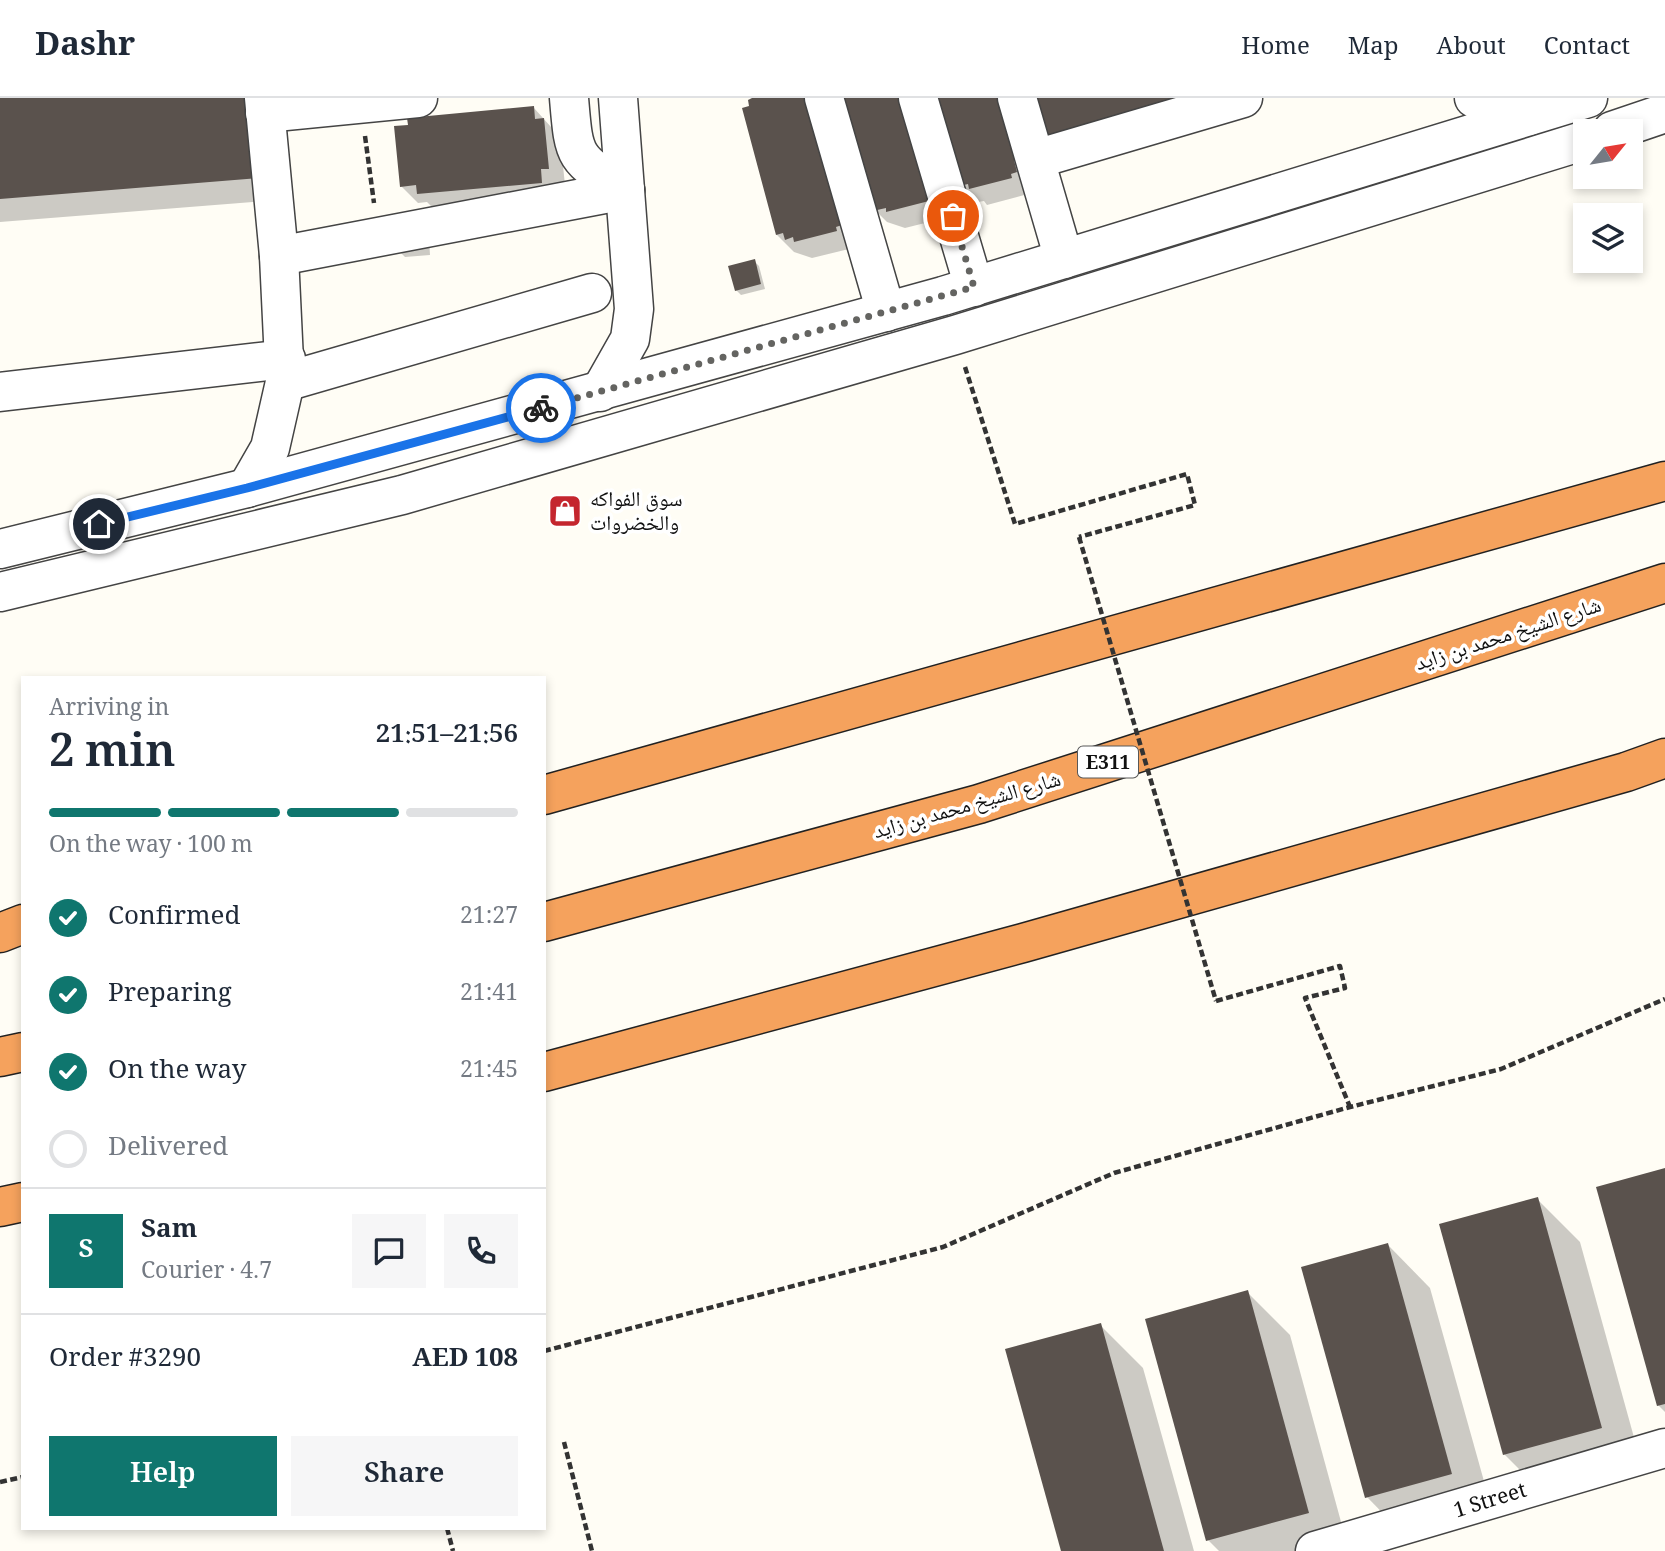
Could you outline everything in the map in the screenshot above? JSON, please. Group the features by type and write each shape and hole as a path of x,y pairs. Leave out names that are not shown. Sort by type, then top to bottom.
{"highway":[{"path":"1625,490 1665,472"},
{"path":"546,794 1625,490 1665,481"},
{"name":"شارع الشيخ محمد بن زايد","path":"546,921 979,804 1665,583"},
{"path":"546,1071 1023,943 1626,772 1665,758"},
{"path":"1626,772 1665,781"},
{"path":"0,927 21,923"},
{"path":"0,933 21,924"},
{"path":"0,1057 21,1052"},
{"path":"0,1208 21,1203"}],"street":[{"path":"247,488 270,449 286,371 279,256 265,106 361,104 418,98"},
{"path":"569,98 573,145 579,158 589,168 625,190"},
{"path":"600,392 629,339 634,309 618,98"},
{"path":"824,98 886,312"},
{"path":"918,98 974,287"},
{"path":"1017,98 1064,260"},
{"path":"1036,159 1202,104 1244,98"},
{"path":"1474,98 1485,105 1529,116"},
{"path":"0,549 247,488 886,312 1064,260 1588,98"},
{"path":"1643,120 1665,113"},
{"path":"0,592 402,495 955,335 1573,144"},
{"path":"279,256 625,190"},
{"path":"0,393 286,371 592,293"},
{"name":"1 Street","path":"1315,1551 1665,1448"},
{"path":"1384,1551 1428,1519"}],"path":[{"path":"361,104 379,237"},
{"path":"955,335 1015,524 1186,474 1195,505 1079,537 1216,1000 1340,966 1345,988 1305,998 1350,1107"},
{"path":"546,1350 943,1247 1114,1174 1350,1107 1501,1069 1665,999"},
{"path":"564,1442 592,1551"},
{"path":"0,1482 21,1477"},
{"path":"448,1530 453,1551"}],"building":[{"path":"0,98 248,98 258,178 0,199"},
{"path":"815,98 842,225 836,227 837,231 794,242 793,237 785,240 783,233 776,235 742,108 749,106 748,100"},
{"path":"840,98 914,98 929,201 886,212 886,208 877,210 875,204 868,206"},
{"path":"928,98 1004,98 1020,158 1014,160 1017,172 1011,174 1012,178 969,189 968,184 960,186"},
{"path":"1031,98 1173,98 1170,103 1044,140"},
{"path":"534,106 535,119 544,118 549,169 541,169 542,183 417,194 416,185 400,187 394,126 408,125 407,118"},
{"path":"755,259 761,284 735,291 728,266"},
{"path":"1665,1168 1665,1404 1657,1406 1596,1187"},
{"path":"1538,1197 1602,1428 1503,1455 1439,1224"},
{"path":"1388,1243 1452,1474 1365,1498 1301,1267"},
{"path":"1248,1290 1309,1513 1206,1541 1145,1319"},
{"path":"1101,1323 1164,1551 1061,1551 1005,1349"}],"way so far":[{"path":"541,408 974,287 953,216"}],"place":[{"name":"سوق الفواكه والخضروات","path":"565,511"}],"route":[{"path":"99,524 247,488 541,408"}]}
